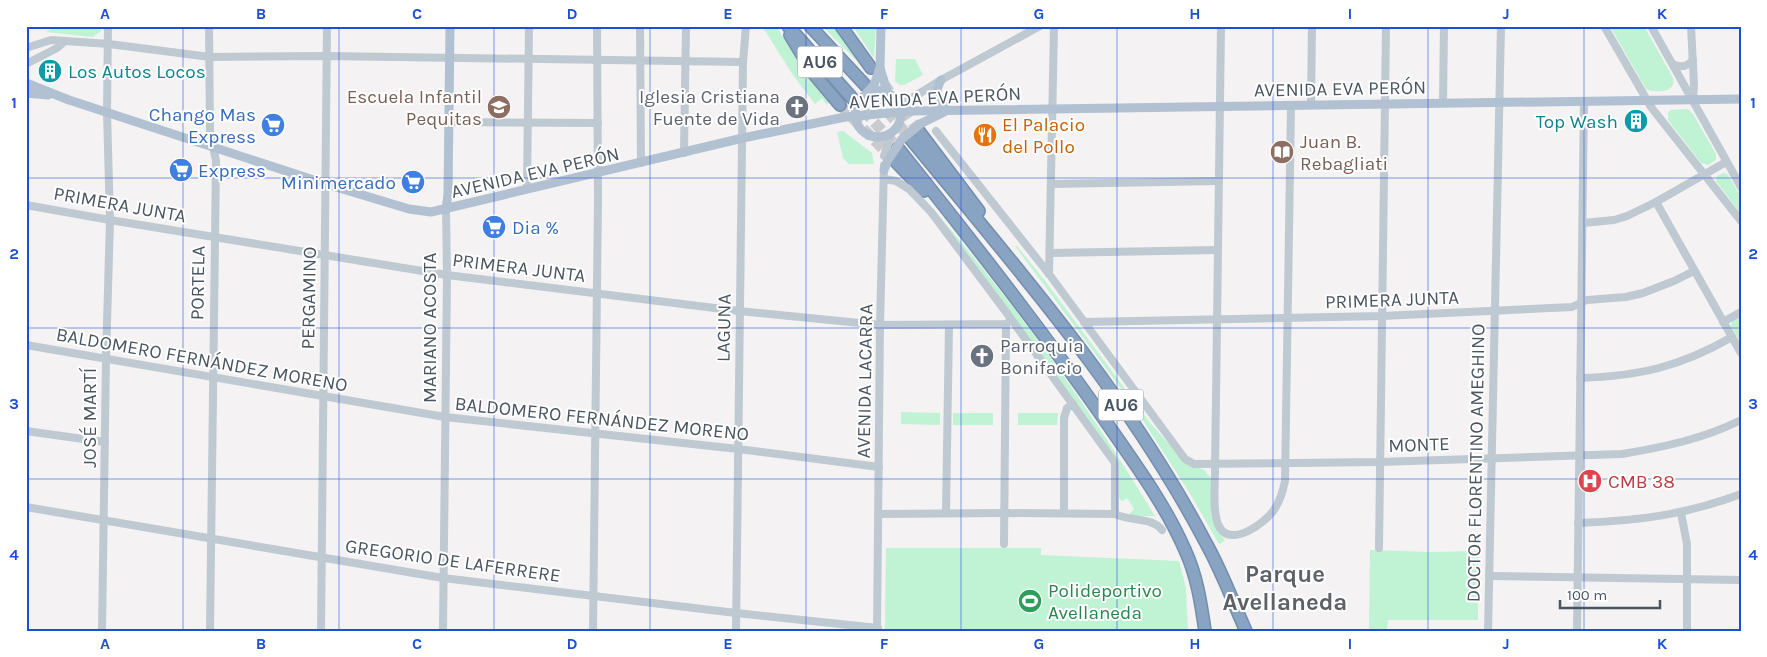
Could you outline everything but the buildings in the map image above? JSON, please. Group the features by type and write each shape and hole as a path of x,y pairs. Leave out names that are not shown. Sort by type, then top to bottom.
{"highway":[{"path":"787,26 794,44 813,72 840,105"},
{"name":"AU6","path":"787,26 852,98"},
{"name":"AU6","path":"810,26 866,91"},
{"path":"841,26 858,49 876,68"},
{"path":"846,26 858,49"},
{"name":"AU6","path":"915,130 968,195 1022,272 1088,357 1142,435 1208,546 1246,631"},
{"name":"AU6","path":"898,148 1082,387 1122,446 1172,525 1186,551 1200,594 1204,631"},
{"path":"889,159 964,232"}],"main road":[{"name":"MARIANO ACOSTA","path":"446,210 448,194 450,26"},
{"path":"866,91 888,94 904,108 898,126 892,133 880,137 870,135 860,127 856,116 858,105 866,91 874,84 881,26"},
{"path":"876,68 888,94"},
{"path":"884,175 889,159 902,139 948,110 936,98 936,91 941,80"},
{"name":"AVENIDA EVA PERÓN","path":"26,83 69,100 326,184 409,209 431,212 446,210 743,138 845,117 904,108 948,110 1053,109 1741,99"},
{"name":"AVENIDA EVA PERÓN","path":"26,92 69,100"}],"street":[{"name":"JOSÉ MARTÍ","path":"102,631 110,220 108,26"},
{"name":"PORTELA","path":"210,26 210,131 216,161 210,631"},
{"name":"PERGAMINO","path":"321,631 327,26"},
{"path":"527,189 529,26"},
{"path":"593,631 598,173 597,26"},
{"path":"640,26 641,163"},
{"path":"684,153 686,26"},
{"name":"LAGUNA","path":"736,631 743,62 746,26"},
{"path":"904,108 941,80 1040,26"},
{"path":"1049,274 1054,26"},
{"path":"1221,26 1215,464 1216,518 1223,532 1233,536 1258,526 1264,521 1275,509 1283,489 1286,463 1291,106"},
{"path":"1311,105 1312,26"},
{"path":"1378,548 1386,26"},
{"path":"1443,103 1444,26"},
{"name":"DOCTOR FLORENTINO AMEGHINO","path":"1488,631 1501,26"},
{"path":"1604,26 1646,100 1741,221"},
{"path":"1651,26 1741,187"},
{"path":"1691,26 1693,100"},
{"path":"26,48 52,40 109,44 210,57 327,56 743,62"},
{"path":"26,64 57,48 64,41"},
{"path":"1673,64 1678,67 1684,66 1693,60"},
{"path":"1577,631 1584,101"},
{"path":"449,122 598,123"},
{"path":"936,131 1049,274 1084,322"},
{"path":"889,159 892,133"},
{"path":"1583,223 1620,219 1656,202 1726,162"},
{"path":"884,175 909,188 936,219 1008,322 1073,404 1115,463 1115,514"},
{"name":"AVENIDA LACARRA","path":"878,629 880,325 884,175"},
{"path":"1051,184 1219,181"},
{"path":"1656,202 1741,353"},
{"name":"PRIMERA JUNTA","path":"26,205 447,275 740,311 880,325 949,325 1008,322"},
{"name":"MARIANO ACOSTA","path":"442,631 447,275 446,210"},
{"path":"1050,253 1218,250"},
{"name":"PRIMERA JUNTA","path":"1084,322 1382,316 1572,307 1587,300 1626,297 1643,293 1694,271"},
{"path":"1723,322 1741,312"},
{"path":"1004,544 1008,322"},
{"name":"MONTE","path":"1084,322 1185,459 1194,464 1380,462 1622,454 1670,446 1741,420"},
{"path":"946,513 949,325"},
{"path":"1580,378 1621,376 1658,369 1692,358 1732,337"},
{"name":"BALDOMERO FERNÁNDEZ MORENO","path":"26,345 445,417 738,449 879,467"},
{"path":"1064,513 1064,418 1067,408 1073,404"},
{"path":"26,431 105,442"},
{"path":"1578,523 1632,521 1681,513 1741,494"},
{"name":"GREGORIO DE LAFERRERE","path":"26,507 443,578 878,629"},
{"path":"1681,513 1687,544 1687,631"},
{"path":"878,514 1115,514 1129,520 1154,522 1162,530"},
{"path":"1489,576 1741,580"}],"green space":[{"path":"56,26 101,26 101,31 93,37 46,32"},
{"path":"762,26 776,26 810,80 830,103 826,104 822,98 815,104 793,75"},
{"path":"822,26 833,26 855,52 868,72"},
{"path":"853,26 876,26 874,58"},
{"path":"1610,26 1644,26 1673,78 1672,87 1664,91 1646,89"},
{"path":"896,59 915,59 923,75 904,85 900,85 895,81"},
{"path":"1688,109 1693,114 1716,154 1716,160 1708,165 1701,163 1668,120 1668,113 1671,110"},
{"path":"843,131 872,153 874,164 849,164 843,158 837,132"},
{"path":"894,165 966,248 1034,334 1096,424 1155,516 1131,516 1129,514 1134,509 1127,498 1122,501 1119,498 1119,464 920,195 895,171"},
{"path":"1724,173 1728,175 1741,197 1741,214 1716,181 1717,176"},
{"path":"1015,246 1017,246 1046,282 1151,424 1184,461 1204,470 1210,477 1214,484 1216,528 1225,541 1219,544 1189,492 1131,402"},
{"path":"1741,315 1741,344 1731,326 1732,321"},
{"path":"901,412 940,413 940,425 901,424"},
{"path":"953,413 993,413 993,425 953,425"},
{"path":"1018,413 1058,413 1057,425 1018,425"},
{"name":"Polideportivo Avellaneda","path":"886,548 1041,548 1041,555 1179,561 1186,588 1188,631 885,631"},
{"path":"1370,550 1478,551 1478,620 1388,620 1387,631 1369,631"}],"tunnel":[{"path":"883,83 918,130"},
{"path":"866,86 909,137"},
{"path":"852,98 898,148"},
{"path":"840,105 893,159"}],"place":[{"name":"Los Autos Locos","path":"50,71"},
{"name":"Escuela Infantil Pequitas","path":"499,107"},
{"name":"Iglesia Cristiana Fuente de Vida","path":"797,107"},
{"name":"Top Wash","path":"1636,121"},
{"name":"Chango Mas Express","path":"273,125"},
{"name":"El Palacio del Pollo","path":"985,135"},
{"name":"Juan B. Rebagliati","path":"1282,152"},
{"name":"Express","path":"181,170"},
{"name":"Minimercado","path":"413,182"},
{"name":"Dia %","path":"494,227"},
{"name":"Parroquia Bonifacio","path":"982,356"},
{"name":"CMB 38","path":"1590,481"},
{"name":"Polideportivo Avellaneda","path":"1030,601"}],"district":[{"name":"Parque Avellaneda","path":"1285,588"}]}
